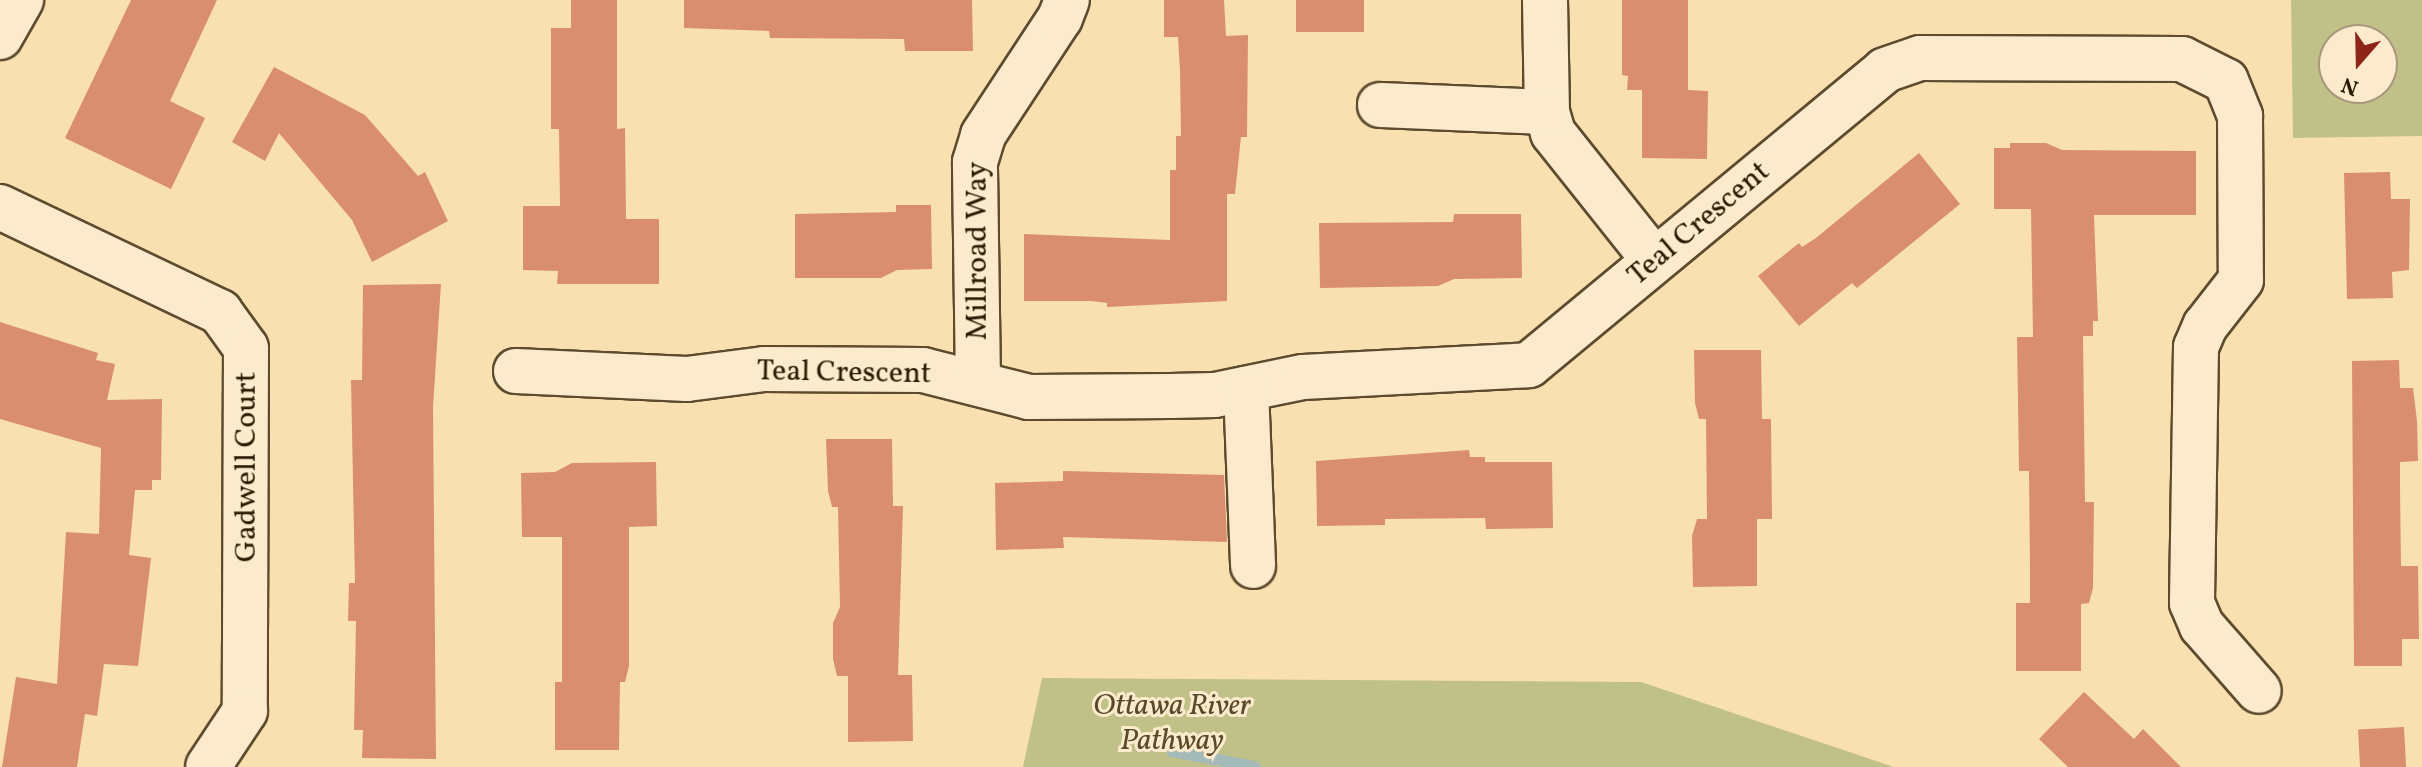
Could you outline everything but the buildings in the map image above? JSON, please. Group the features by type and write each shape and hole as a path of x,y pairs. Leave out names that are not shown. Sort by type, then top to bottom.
{"street":[{"path":"0,37 21,0"},
{"name":"Millroad Way","path":"978,383 975,162 983,135 1060,18 1067,0"},
{"path":"1545,0 1547,112 1553,133 1654,260"},
{"name":"Teal Crescent","path":"516,371 687,379 764,369 923,370 1029,397 1215,395 1303,377 1529,365 1885,70 1903,62 1977,57 2182,59 2226,81 2240,116 2241,280 2205,326 2196,347 2192,603 2202,626 2259,691"},
{"path":"1380,105 1547,112"},
{"name":"Gadwell Court","path":"0,207 220,312 246,348 245,711 208,767"},
{"path":"1246,389 1253,566"}],"green space":[{"path":"2291,0 2422,0 2422,136 2293,138"},
{"name":"Ottawa River Pathway","path":"1042,678 1641,682 1894,767 1023,767"}],"waterway":[{"path":"1172,751 1254,767"}]}
